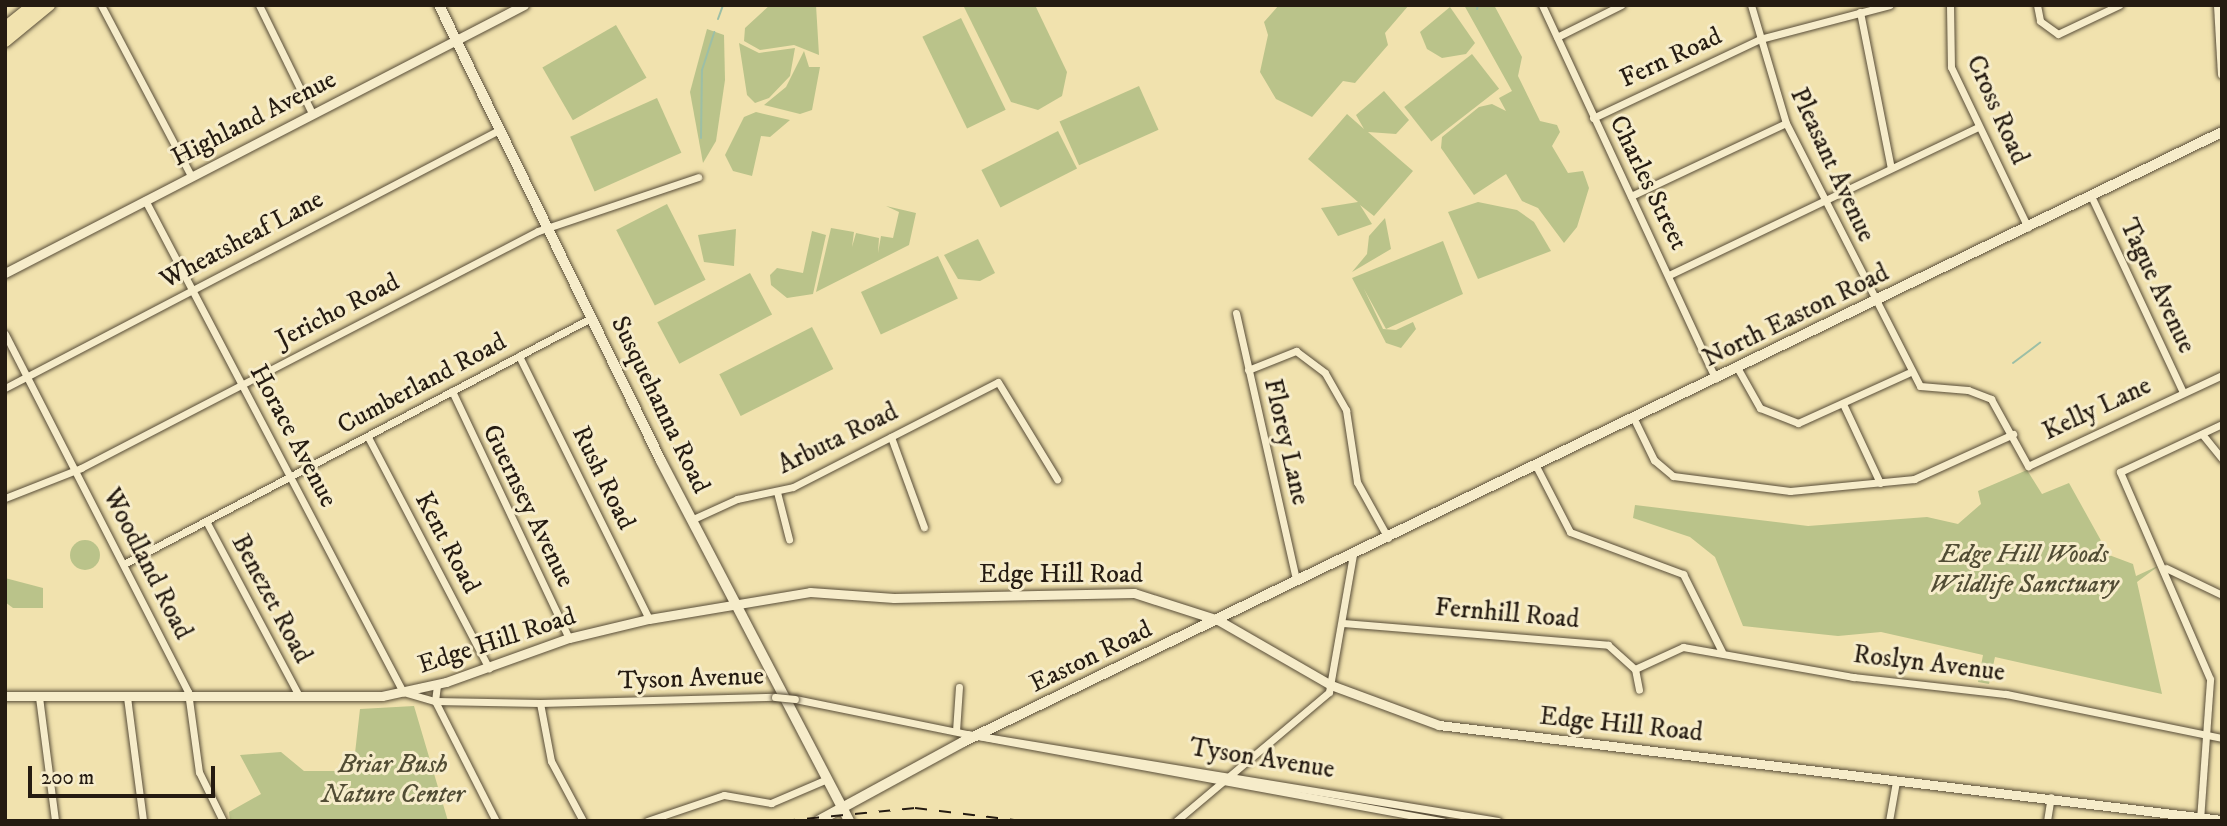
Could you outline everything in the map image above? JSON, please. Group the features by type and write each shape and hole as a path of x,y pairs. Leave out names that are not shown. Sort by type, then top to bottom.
{"highway":[{"path":"5,28 33,5"},
{"path":"5,41 49,5"}],"main road":[{"name":"Susquehanna Road","path":"439,5 691,520 849,821"},
{"name":"North Easton Road","path":"1388,538 1875,304 2222,132"},
{"name":"Easton Road","path":"818,821 840,805 978,736 1296,580 1388,538"}],"street":[{"path":"101,5 191,176"},
{"path":"259,5 312,113"},
{"name":"Highland Avenue","path":"5,273 524,5"},
{"name":"Charles Street","path":"1542,5 1716,380"},
{"path":"1557,37 1621,5"},
{"name":"Pleasant Avenue","path":"1751,5 1786,123 1908,373"},
{"name":"Fern Road","path":"1593,118 1760,39 1890,5"},
{"name":"Cross Road","path":"1950,5 1951,67 2028,228"},
{"path":"2037,5 2046,28 2066,32 2119,5"},
{"path":"2218,5 2222,74"},
{"path":"1860,12 1891,168"},
{"path":"1631,196 1786,123"},
{"path":"1669,275 1978,127"},
{"name":"Wheatsheaf Lane","path":"5,388 499,130"},
{"name":"Jericho Road","path":"5,498 75,471 546,228 698,177"},
{"name":"Tague Avenue","path":"2092,198 2183,392"},
{"name":"Horace Avenue","path":"145,200 403,692"},
{"name":"Florey Lane","path":"1236,313 1296,580"},
{"name":"Cumberland Road","path":"124,564 591,318"},
{"name":"Woodland Road","path":"5,334 124,564 186,696 199,772 223,821"},
{"path":"1248,370 1296,351 1325,373 1346,410 1357,482 1388,538"},
{"name":"Rush Road","path":"519,356 649,619"},
{"path":"1634,419 1654,460 1673,476 1799,492 1922,477 2012,434 1991,399 1968,390 1933,392 1908,373 1806,422 1784,421 1760,408 1738,369"},
{"name":"Kelly Lane","path":"2012,434 2028,466 2222,375"},
{"name":"Arbuta Road","path":"691,520 737,499 777,492 998,382 1057,479"},
{"name":"Guernsey Avenue","path":"452,391 569,638"},
{"path":"1844,406 1880,483"},
{"path":"2200,819 2211,738 2210,679 2165,568 2120,471 2222,425"},
{"path":"2202,433 2222,458"},
{"name":"Kent Road","path":"368,437 489,668"},
{"path":"891,437 924,527"},
{"path":"1536,467 1570,532 1683,574 1722,652"},
{"path":"777,492 789,539"},
{"name":"Benezet Road","path":"206,521 299,696"},
{"path":"1176,821 1315,708 1331,685 1353,555"},
{"path":"2165,568 2222,595"},
{"name":"Edge Hill Road","path":"5,696 299,696 403,692 437,685 569,638 649,619 736,604 829,592 894,598 1134,593 1218,620 1331,685 1439,725 1896,782 2051,797 2222,820"},
{"name":"Fernhill Road","path":"1343,623 1608,645 1634,669"},
{"name":"Roslyn Avenue","path":"1634,669 1669,649 1722,652 1854,677 1919,680 2064,704 2211,738 2222,738"},
{"path":"1634,669 1639,690"},
{"path":"437,685 435,701 495,821"},
{"path":"956,731 959,687"},
{"name":"Tyson Avenue","path":"403,692 435,701 540,703 775,697 795,699 978,736 1443,821"},
{"path":"39,697 55,821"},
{"path":"127,697 143,821"},
{"path":"540,703 551,761 583,821"},
{"name":"Tyson Avenue","path":"978,736 1498,821"},
{"path":"647,821 724,795 771,803 827,779"},
{"path":"1889,821 1896,782"},
{"path":"2048,821 2051,797"},
{"path":"1421,817 1422,808"}],"green space":[{"path":"770,5 816,5 819,55 794,45 760,50 744,41 745,28"},
{"path":"963,5 1035,5 1067,72 1062,96 1038,110 1011,102"},
{"path":"1279,5 1409,5 1385,33 1388,45 1355,83 1343,81 1312,117 1276,99 1260,72 1268,35 1264,22"},
{"path":"1464,5 1494,5 1522,57 1518,76 1540,121 1557,125 1560,132 1552,146 1568,173 1583,171 1589,188 1577,227 1564,243 1538,208 1522,201 1506,174 1474,195 1441,148 1442,137 1479,107 1492,104 1506,111 1499,98 1512,91"},
{"path":"1450,7 1475,43 1466,54 1442,58 1427,49 1420,32"},
{"path":"961,18 1006,110 967,129 922,37"},
{"path":"616,25 646,78 573,120 542,68"},
{"path":"707,29 724,35 725,80 716,141 703,163 690,92"},
{"path":"739,43 759,53 795,48 790,76 769,98 755,103 747,95"},
{"path":"804,51 809,67 820,67 812,110 800,114 764,105 786,87"},
{"path":"1472,54 1499,89 1431,142 1404,107"},
{"path":"1139,86 1159,130 1079,165 1060,121"},
{"path":"1384,91 1409,120 1396,134 1368,132 1413,171 1374,216 1360,205 1372,224 1338,236 1321,208 1358,202 1308,159 1347,114 1364,129 1356,115"},
{"path":"657,98 681,153 595,191 570,137"},
{"path":"756,112 790,120 770,137 761,136 752,176 733,171 725,155 744,117"},
{"path":"1058,131 1077,168 1000,207 981,170"},
{"path":"1478,202 1517,210 1534,222 1551,251 1478,279 1448,212"},
{"path":"667,204 706,280 655,306 616,230"},
{"path":"886,206 916,213 909,245 816,292 831,228 854,232 852,247 856,233 879,238 878,253 881,236 893,238 899,212"},
{"path":"1385,218 1391,249 1352,272 1367,254 1369,236"},
{"path":"736,229 734,266 704,262 698,235"},
{"path":"812,231 826,235 813,294 787,298 771,285 770,275 777,268 803,273"},
{"path":"978,239 995,273 980,281 958,279 944,255"},
{"path":"1443,241 1463,294 1386,329 1364,289 1383,329 1396,330 1413,322 1416,329 1401,348 1386,343 1352,278"},
{"path":"938,256 958,299 881,335 861,292"},
{"path":"750,273 772,314 679,364 657,322"},
{"path":"812,327 833,369 741,416 719,374"},
{"name":"Edge Hill Woods Wildlife Sanctuary","path":"2027,470 2042,494 2069,483 2109,555 2133,564 2136,576 2160,565 2137,582 2162,694 1995,657 1989,684 1978,682 1983,655 1881,632 1838,636 1743,626 1715,557 1690,537 1633,518 1635,505 1808,526 1927,517 1958,524 1981,504 1978,491"},
{"path":"85,540 95,545 100,555 95,565 85,570 75,565 70,555 75,545"},
{"path":"5,578 43,588 43,608 13,608 5,602"},
{"name":"Briar Bush Nature Center","path":"414,706 448,821 230,821 229,812 261,794 240,755 281,752 304,771 353,771 360,709"}],"waterway":[{"path":"718,19 723,5"},
{"path":"1477,9 1478,5"},
{"path":"701,138 702,70 714,32"},
{"path":"2013,363 2040,343"}],"railway":[{"path":"783,821 915,808 1022,821"}]}
